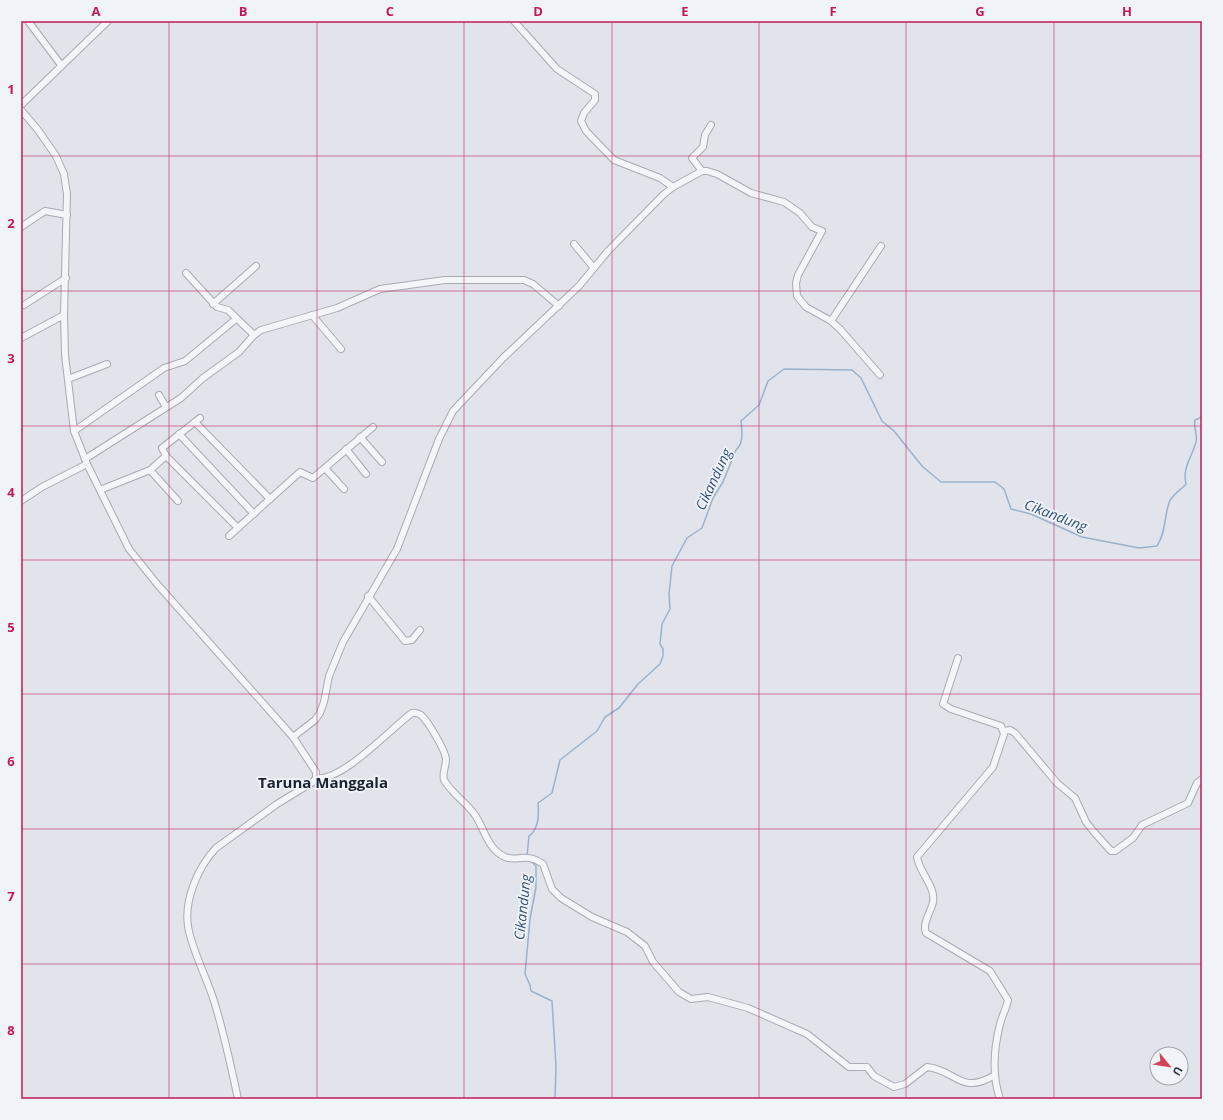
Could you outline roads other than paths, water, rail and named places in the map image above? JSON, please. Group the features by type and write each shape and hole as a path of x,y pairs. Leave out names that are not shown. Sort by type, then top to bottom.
{"street":[{"path":"28,21 61,65"},
{"path":"23,103 108,21"},
{"path":"514,21 557,69 595,94 595,100 584,113 581,121 586,131 607,153 618,162 656,176 673,187"},
{"path":"21,94 23,103"},
{"path":"21,110 38,130 56,156 64,174 67,194 64,315 65,355 74,431 86,462 129,549 189,620 293,737 314,766 316,778 313,782 278,804 210,853 196,880 189,901 188,927 214,1001 238,1099"},
{"path":"702,171 692,158 702,147 705,135 711,125"},
{"path":"293,737 315,720 320,713 333,664 368,596 397,549 439,438 453,411 503,358 559,306 608,251 663,195 673,187 702,171 712,172 751,193 784,202 800,213 812,227 822,231 820,238 801,269 796,283 796,292 801,303 831,321 845,334 880,375"},
{"path":"21,227 45,211 67,215"},
{"path":"574,244 594,268"},
{"path":"831,321 881,246"},
{"path":"214,304 256,266"},
{"path":"186,273 214,304 219,308 228,310 254,335"},
{"path":"24,305 66,278"},
{"path":"21,501 42,487 86,462 181,398 203,378 239,352 254,335 261,330 337,308 380,289 445,280 518,280 528,282 559,306"},
{"path":"312,314 341,349"},
{"path":"21,338 64,315"},
{"path":"74,431 164,368 185,361 236,319"},
{"path":"68,379 107,364"},
{"path":"159,395 166,407"},
{"path":"238,528 166,456 162,448 197,420 270,500"},
{"path":"229,536 300,472 313,478 372,427"},
{"path":"179,434 254,514"},
{"path":"360,437 382,462"},
{"path":"346,450 366,474"},
{"path":"100,490 150,470 166,456"},
{"path":"325,468 344,489"},
{"path":"150,470 178,500"},
{"path":"368,596 405,642 412,640 420,630"},
{"path":"958,658 942,700 943,704 951,709 1001,726 1004,731 1000,749 990,772 917,857 932,895 933,902 924,928 926,933 990,971 1008,1000 1000,1024 994,1075 1000,1099"},
{"path":"316,778 323,779 347,768 399,722 416,712 422,716 427,723 444,752 446,758 442,775 447,786 474,813 489,843 499,853 508,858 531,858 543,864 552,889 561,898 592,917 627,932 645,946 654,962 679,992 691,999 708,997 748,1008 777,1020 807,1034 849,1067 867,1067 874,1076 894,1087 906,1084 927,1067 934,1068 967,1085 986,1080 994,1075"},
{"path":"1004,731 1010,730 1015,733 1059,785 1074,795 1090,827 1112,851 1115,851 1133,838 1142,825 1188,803 1197,783 1202,779"}],"waterway":[{"name":"Cikandung","path":"527,856 529,836 535,829 538,821 538,803 552,793 560,760 597,731 605,717 619,708 638,684 660,664 663,656 663,649 660,644 662,624 670,609 669,594 672,566 687,538 702,528 713,498 723,482 736,450 739,447 742,437 741,421 759,405 768,381 784,369 852,370 861,378 882,421 894,431 922,466 941,482 995,482 1004,489 1011,509 1031,514 1082,537 1139,548 1157,546 1160,541 1170,500 1186,484 1186,468 1196,442 1195,420 1202,417"},
{"name":"Cikandung","path":"530,860 536,866 536,887 530,919 525,974 531,991 552,1001 556,1066 555,1099"}],"district":[{"name":"Taruna Manggala","path":"323,782"}]}
